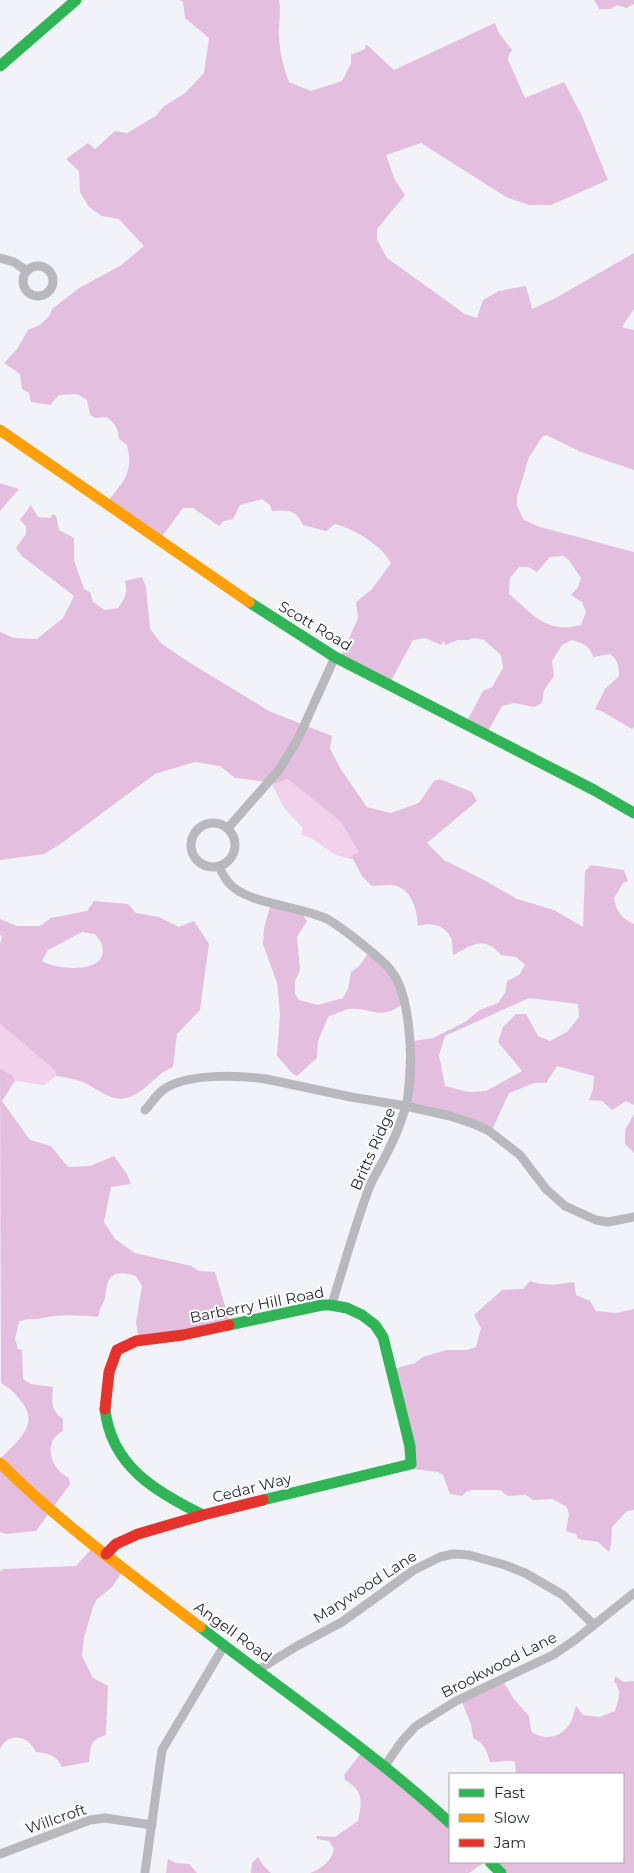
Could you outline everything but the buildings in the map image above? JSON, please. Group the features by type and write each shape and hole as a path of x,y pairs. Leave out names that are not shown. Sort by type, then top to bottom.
{"street":[{"path":"0,66 76,0"},
{"path":"0,258 14,262 27,271"},
{"name":"Scott Road","path":"0,430 269,616 335,657 594,790 634,813"},
{"path":"228,828 279,770 298,739 335,657"},
{"path":"209,823 219,823 228,828 234,836 236,846 234,855 228,863 219,867 209,867 199,863 193,855 191,845 193,835 200,827 209,823"},
{"name":"Britts Ridge","path":"219,867 229,884 252,899 303,910 328,920 366,948 392,971 399,984 410,1032 409,1084 406,1106 388,1152 370,1186 341,1269 332,1304"},
{"path":"145,1110 164,1089 198,1078 221,1076 246,1076 266,1079 351,1097 406,1106 450,1116 489,1131 520,1155 546,1189 565,1206 596,1220 608,1222 634,1218"},
{"name":"Barberry Hill Road","path":"203,1515 184,1506 136,1473 118,1451 109,1434 104,1416 104,1399 111,1362 117,1350 136,1341 183,1335 309,1307 332,1304 350,1309 361,1314 381,1332 410,1446 411,1464"},
{"name":"Angell Road","path":"0,1463 22,1485 106,1554 424,1798 449,1821"},
{"name":"Cedar Way","path":"106,1554 116,1544 138,1534 203,1515 411,1464"},
{"name":"Marywood Lane","path":"258,1670 342,1622 414,1570 440,1557 453,1554 469,1555 525,1573 563,1595 594,1625"},
{"name":"Brookwood Lane","path":"384,1767 402,1741 416,1726 456,1701 553,1655 634,1593"},
{"path":"145,1872 162,1750 224,1646"},
{"name":"Willcroft","path":"0,1854 90,1820 105,1818 152,1825"},
{"path":"491,1863 501,1873"}],"shaded area":[{"path":"180,0 279,0 280,45 289,82 311,91 342,81 351,64 351,55 365,49 366,44 394,70 495,23 499,33 512,50 508,60 525,98 564,82 582,116 608,180 551,205 529,205 506,197 421,143 386,155 395,180 405,195 377,229 377,240 387,258 465,314 477,318 483,300 499,291 526,286 532,309 554,299 634,253 634,309 622,327 634,330 634,470 581,452 546,435 543,436 529,457 517,497 517,506 524,520 540,527 634,552 634,727 632,729 595,709 605,689 619,676 615,659 610,654 593,657 588,648 572,640 562,645 552,661 554,676 544,690 542,703 534,707 514,703 502,706 488,731 467,721 483,691 492,687 503,668 501,655 484,640 474,638 458,640 445,645 444,641 441,645 425,638 413,640 390,683 341,656 358,618 356,602 372,589 391,563 381,550 359,534 335,524 326,531 303,525 294,513 272,511 270,505 262,499 240,505 233,519 224,521 219,526 193,508 183,508 160,539 106,503 126,477 129,463 127,445 119,439 114,424 106,417 95,418 90,415 87,400 77,394 59,395 50,405 31,402 29,393 22,389 20,374 4,363 17,349 28,330 40,325 50,315 52,309 79,288 120,266 144,246 119,219 102,216 89,207 80,192 79,171 66,159 88,143 95,149 115,131 127,133 156,116 163,107 185,93 204,73 209,38 185,18 183,2","holes":["563,556 569,560 581,578 578,587 571,595 582,602 586,612 581,625 569,627 549,625 541,621 509,594 510,578 519,567 528,567 537,572 550,557"]},
{"path":"594,0 634,0 634,4 626,8 617,5 610,9 599,9"},
{"path":"0,483 19,489 0,511"},
{"path":"31,505 38,517 50,518 53,514 56,516 59,530 74,538 74,560 84,589 90,592 93,602 105,610 118,608 125,595 125,581 142,577 146,587 150,629 162,644 269,711 332,736 330,749 342,771 367,807 391,813 419,803 434,781 440,779 472,792 477,801 427,843 444,860 517,899 554,910 583,927 585,871 591,865 624,870 628,881 623,883 614,898 620,914 634,924 634,1105 626,1101 612,1110 602,1101 589,1100 593,1089 594,1076 557,1066 546,1083 534,1083 509,1093 492,1130 403,1105 407,1042 433,1038 465,1022 480,1010 498,1003 505,993 507,981 519,975 525,965 516,957 501,955 489,945 483,944 472,945 453,955 452,940 445,930 441,927 427,924 418,926 413,902 406,892 394,885 372,886 362,876 353,859 348,858 359,852 341,822 288,779 276,783 235,778 220,766 195,762 155,774 44,854 0,860 0,632 14,638 37,639 63,618 74,596 22,556 16,548 26,534 26,526 20,520","holes":["529,998 578,1004 579,1017 567,1032 550,1041 538,1036 526,1014 516,1014 503,1027 498,1042 522,1071 486,1091 469,1092 445,1086 439,1055 445,1036"]},
{"path":"288,779 341,822 360,853 348,858 336,855 309,837 301,835 303,828 285,809 271,783"},
{"path":"94,901 128,904 136,913 159,917 179,927 194,921 209,944 200,1010 177,1034 173,1067 162,1073 143,1090 125,1098 112,1097 83,1082 56,1076 56,1071 0,1024 0,945 2,936 0,935 0,919 17,926 40,926 51,918 87,911","holes":["82,932 95,934 102,945 102,955 98,961 90,966 81,968 59,967 42,961 48,950"]},
{"path":"271,903 299,909 307,921 297,937 300,970 295,981 295,994 299,1000 318,1005 343,998 348,989 351,972 359,966 368,954 390,975 403,1003 389,1012 382,1013 350,1009 328,1017 318,1041 317,1058 297,1076 277,1056 280,1014 277,983 263,944 264,928"},
{"path":"0,1024 56,1071 56,1076 44,1085 15,1081 13,1076 0,1068"},
{"path":"0,1068 13,1076 15,1081 2,1101 30,1140 51,1146 68,1167 90,1166 114,1156 127,1174 131,1184 111,1187 104,1222 115,1239 135,1253 191,1266 199,1271 215,1272 230,1323 139,1339 136,1323 142,1286 136,1276 122,1273 111,1277 98,1317 75,1315 45,1317 19,1322 15,1339 18,1349 22,1350 23,1379 31,1384 53,1387 53,1405 56,1412 63,1419 63,1431 52,1441 51,1455 57,1468 69,1478 70,1484 36,1531 6,1534 0,1532 0,1459 24,1433 28,1418 19,1398 1,1383"},
{"path":"634,1114 634,1153 625,1144 625,1130"},
{"path":"530,1281 547,1284 574,1282 576,1295 590,1301 596,1311 616,1313 634,1309 634,1510 627,1511 612,1527 609,1552 598,1542 578,1539 576,1534 566,1531 569,1514 567,1507 552,1499 533,1500 526,1495 508,1496 500,1490 472,1490 462,1496 450,1494 443,1475 438,1472 405,1468 406,1460 390,1370 415,1363 423,1357 446,1350 467,1350 476,1347 481,1328 474,1315 502,1290 523,1289"},
{"path":"95,1545 124,1569 112,1587 97,1599 84,1637 82,1656 93,1678 108,1686 106,1735 96,1739 92,1745 89,1762 62,1767 49,1754 36,1752 29,1742 24,1739 14,1738 8,1740 0,1749 0,1571 4,1569 76,1566"},
{"path":"615,1676 624,1682 634,1681 634,1873 499,1873 486,1863 624,1863 624,1773 516,1773 515,1762 490,1762 488,1754 480,1742 473,1738 471,1724 462,1702 502,1679 513,1698 529,1716 531,1731 541,1736 551,1737 561,1733 569,1725 576,1706 583,1715 600,1717 615,1711 619,1692 614,1682"},
{"path":"361,1753 449,1826 449,1863 484,1863 469,1873 310,1873 325,1864 331,1857 334,1849 329,1841 317,1839 316,1836 335,1837 358,1821 361,1803 359,1793 356,1788 345,1780 344,1775"},
{"path":"258,1857 271,1873 251,1873 252,1863"},
{"path":"168,1859 176,1863 189,1864 197,1873 166,1873"}],"traffic: fast":[{"path":"0,66 76,0"},
{"path":"249,602 335,657 594,790 634,813"},
{"path":"229,1325 322,1305 347,1308 362,1315 375,1325 383,1337 410,1446 411,1464 263,1500"},
{"path":"105,1409 109,1429 116,1446 126,1462 153,1486 203,1515"},
{"path":"200,1627 359,1746 449,1822"},
{"path":"491,1863 501,1873"}],"traffic: slow":[{"path":"0,430 249,602"},
{"path":"0,1463 72,1528 200,1627"}],"traffic: jam":[{"path":"105,1409 109,1372 117,1350 136,1341 183,1335 229,1325"},
{"path":"106,1554 116,1544 138,1534 263,1500"}]}
